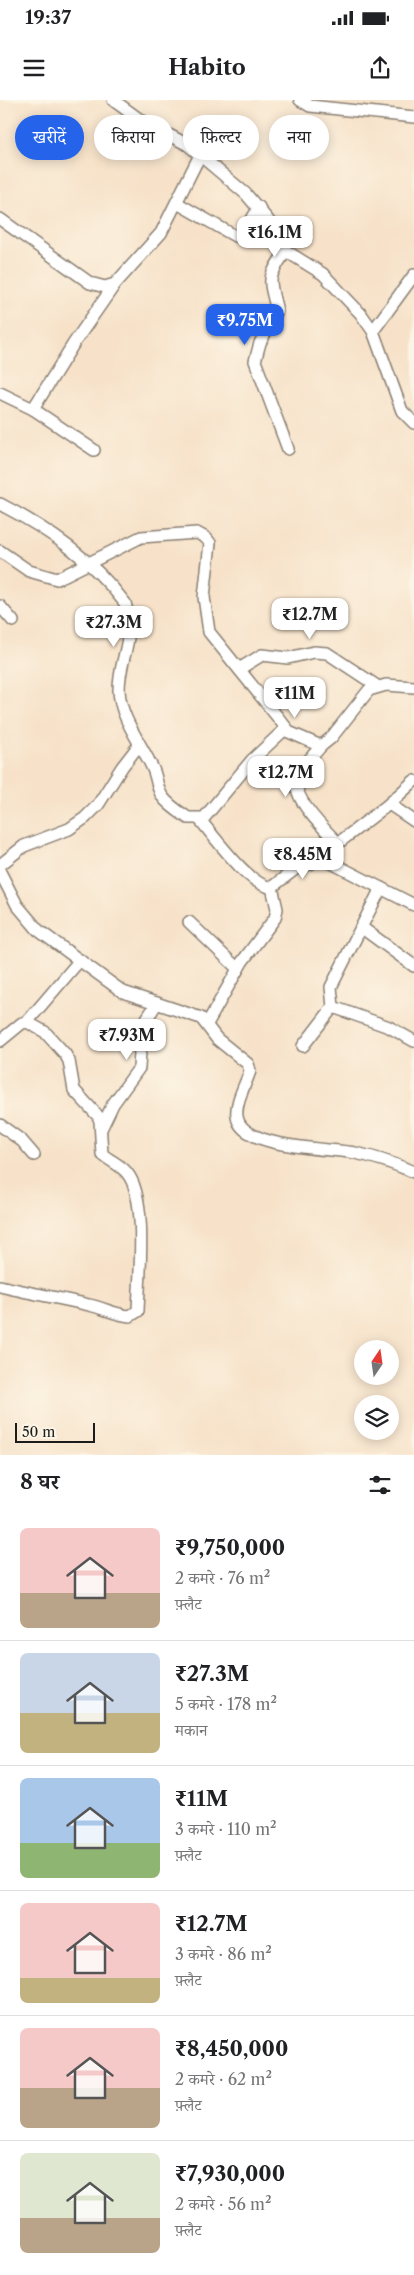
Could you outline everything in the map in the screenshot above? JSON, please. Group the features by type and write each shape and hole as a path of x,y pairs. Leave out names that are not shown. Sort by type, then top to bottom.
{"street":[{"path":"113,100 154,128 183,142"},
{"path":"300,100 310,106 414,117"},
{"path":"33,410 74,343 115,284 161,233 198,160"},
{"path":"206,160 259,207 286,251 323,274 360,314 373,331 402,411 414,423"},
{"path":"177,203 235,236 238,236 247,228 259,207"},
{"path":"0,219 90,283 105,287 115,284"},
{"path":"286,251 270,276 270,284 277,311 260,343 255,361 288,449"},
{"path":"373,331 414,275"},
{"path":"0,393 33,410 94,450"},
{"path":"0,504 50,532 67,544 125,603 129,616 129,638 119,688 120,698 139,745 152,766 156,784 164,798 188,818 200,820 244,871 260,885 272,888"},
{"path":"0,551 29,571 57,579 141,537 188,532 197,533 206,538 210,544 210,550 204,606 209,632 288,730 310,743 321,746"},
{"path":"0,606 13,621"},
{"path":"239,669 262,655 288,658 321,652 332,655 377,686"},
{"path":"338,843 314,819 299,794 296,785 299,774 321,746 331,738 369,690 377,686 414,687"},
{"path":"200,820 252,760 279,733 288,730"},
{"path":"0,865 24,846 69,829 85,818 98,805 139,745"},
{"path":"272,888 298,867 310,864 320,857 389,804 414,781"},
{"path":"389,804 414,821"},
{"path":"320,857 414,905"},
{"path":"0,872 24,916 38,930 123,992 201,1018 217,1039 248,1064 250,1072 236,1116 240,1126 252,1136 267,1142 354,1153 381,1159 414,1172"},
{"path":"207,1024 238,969 275,918 277,909 272,888"},
{"path":"302,1046 333,1007 331,987 381,888"},
{"path":"189,922 238,969"},
{"path":"361,927 414,966"},
{"path":"0,1041 22,1023 27,1022 80,960"},
{"path":"101,1129 113,1104 139,1068 140,1052 135,1038 157,1003"},
{"path":"333,1007 389,1028 414,1041"},
{"path":"0,1286 95,1306 124,1316 130,1316 138,1311 139,1202 128,1173 102,1154 101,1129 98,1116 79,1098 74,1090 69,1061 65,1054 45,1032 27,1022"},
{"path":"0,1125 22,1141 34,1155"}]}
